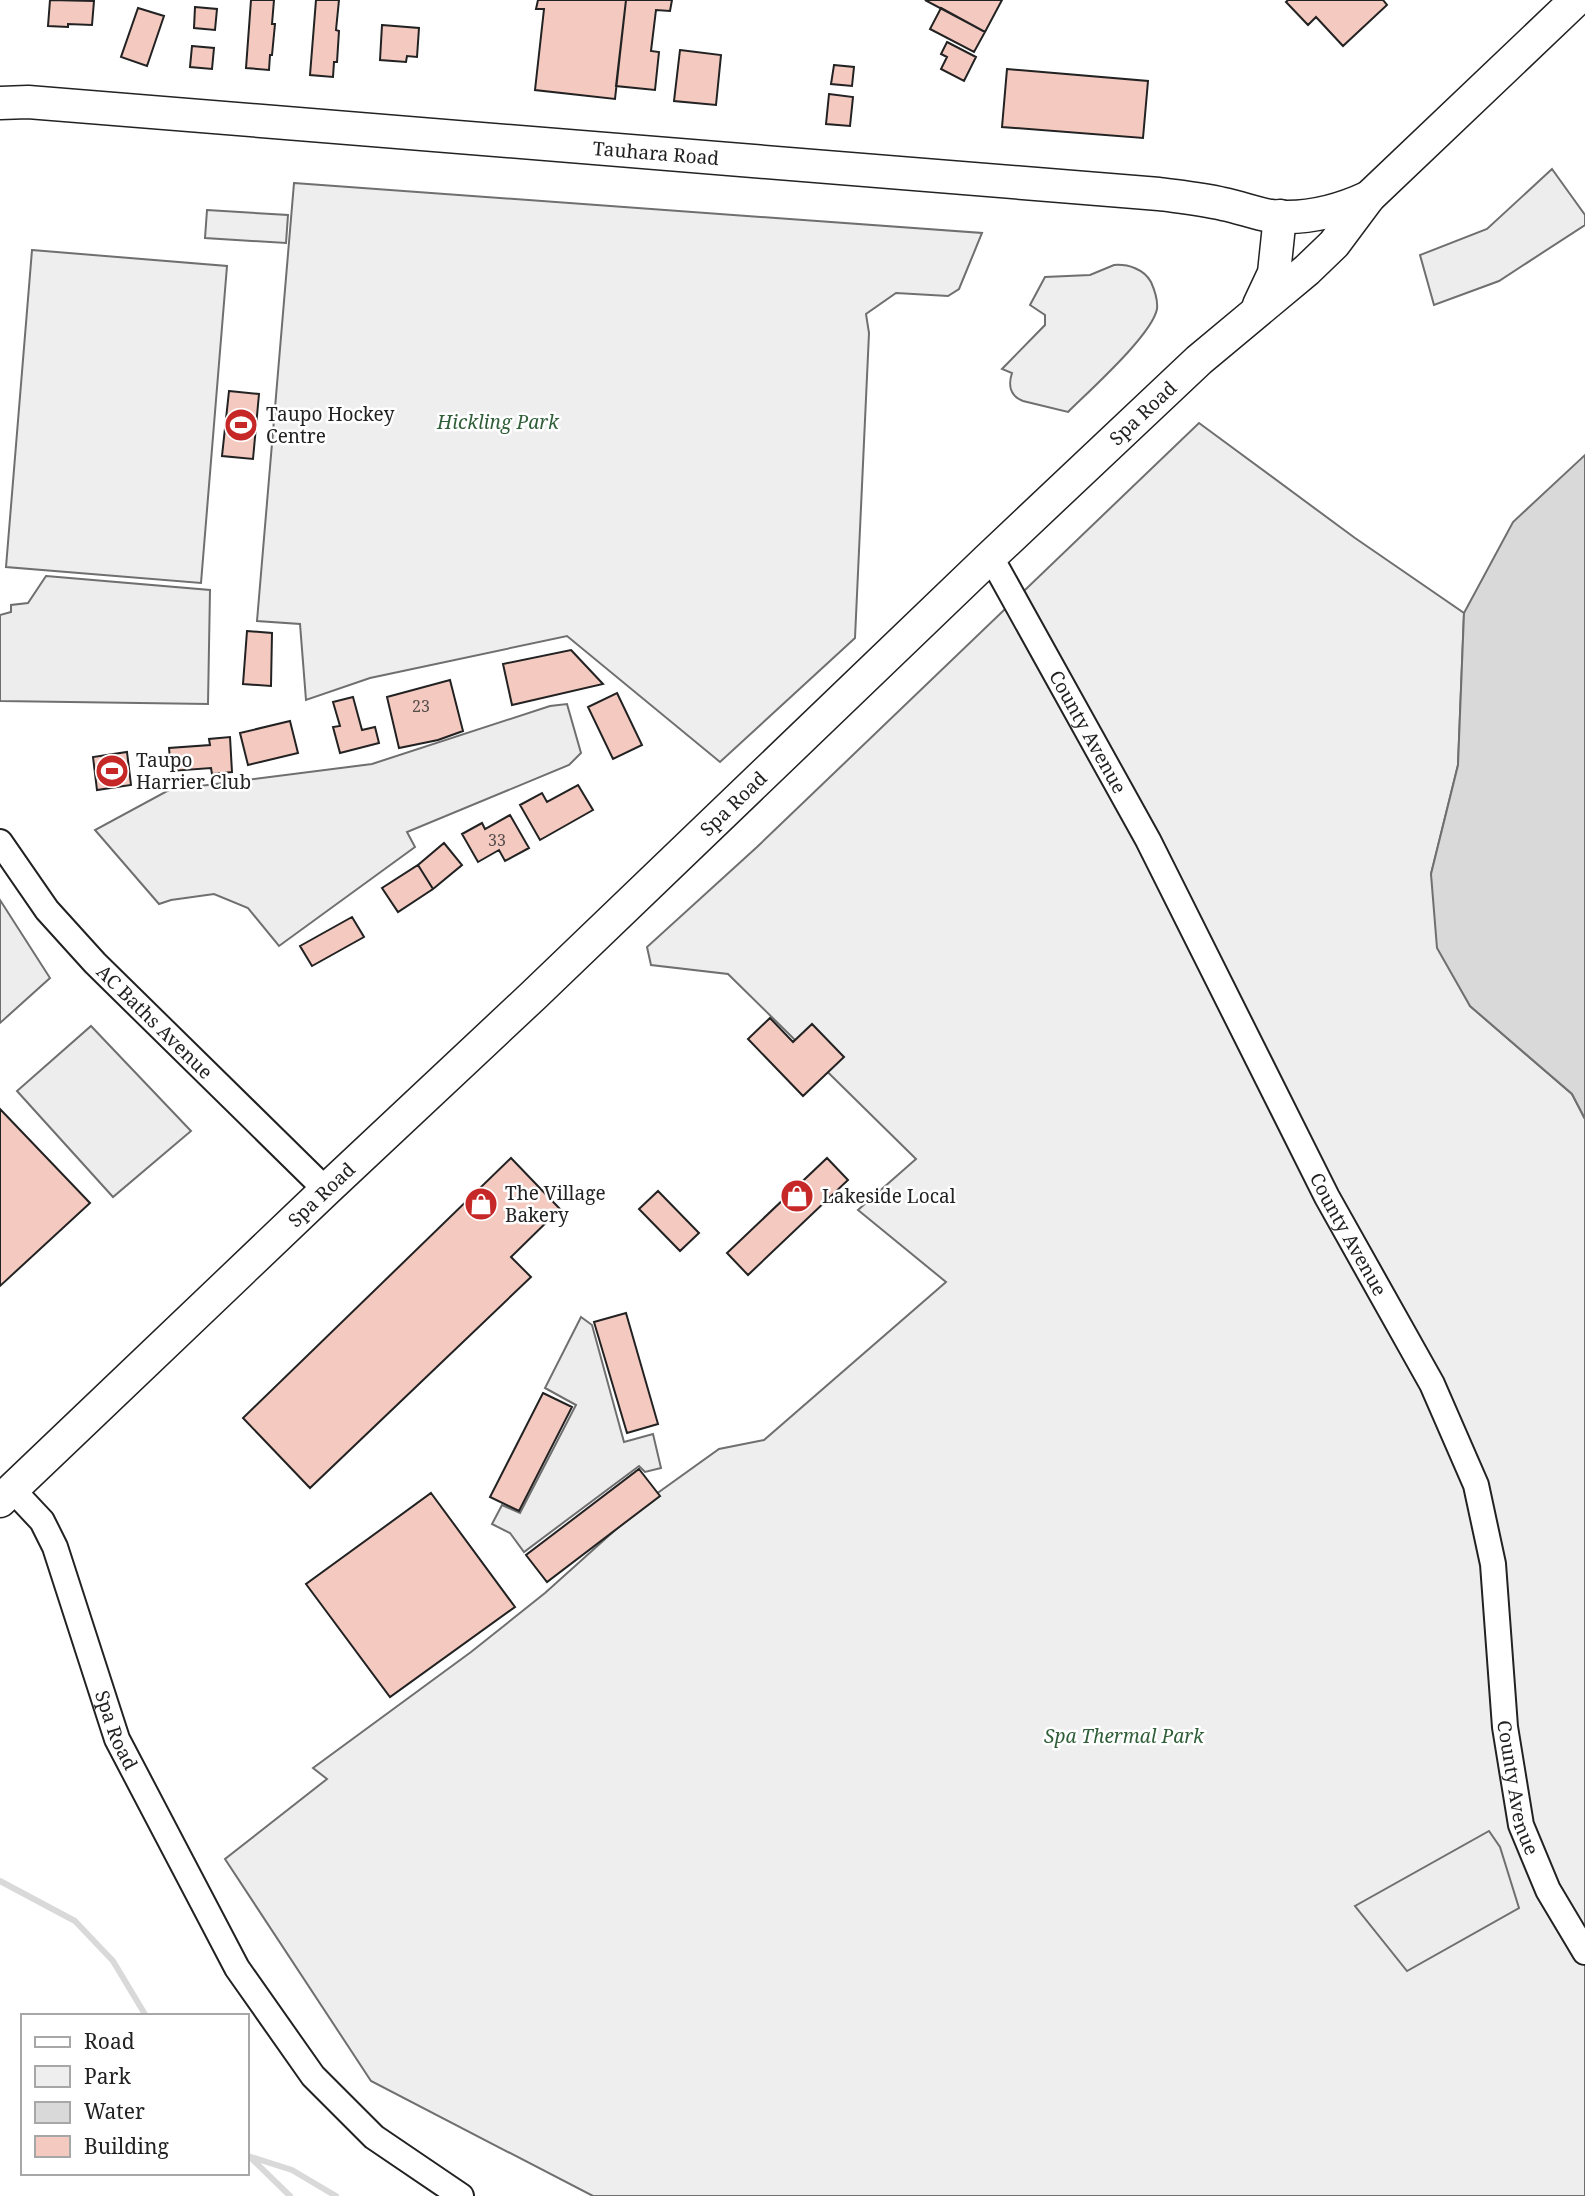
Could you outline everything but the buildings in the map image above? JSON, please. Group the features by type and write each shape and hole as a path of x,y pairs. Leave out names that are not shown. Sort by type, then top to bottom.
{"main road":[{"name":"Spa Road","path":"6,1495 1199,360 1307,270 1334,244 1369,197 1576,0"},
{"name":"Tauhara Road","path":"10,100 1159,194 1199,199 1280,216"},
{"name":"Spa Road","path":"1255,311 1274,273 1280,216 1315,216 1349,207 1369,197"}],"street":[{"name":"County Avenue","path":"987,560 998,570 1148,840 1327,1197 1432,1384 1476,1485 1493,1564 1505,1727 1521,1825 1548,1890 1585,1952"},
{"name":"AC Baths Avenue","path":"0,842 47,910 95,963 326,1190"},
{"name":"Spa Road","path":"6,1495 42,1521 55,1547 117,1739 237,1968 313,2076 374,2137 461,2196"}],"green space":[{"name":"Hickling Park","path":"294,183 982,233 959,289 948,296 896,293 866,314 869,333 855,638 720,762 567,636 370,678 306,700 300,624 257,621"},
{"path":"207,210 288,215 286,243 205,238"},
{"path":"32,250 227,266 201,583 6,567"},
{"path":"1114,265 1135,268 1151,282 1157,309 1144,333 1068,412 1019,399 1011,390 1012,373 1002,369 1045,325 1045,315 1030,305 1045,277 1090,275"},
{"name":"Spa Thermal Park","path":"1199,423 1355,538 1464,613 1458,765 1431,874 1470,1006 1572,1094 1585,1119 1585,2196 593,2196 371,2081 225,1859 327,1779 313,1768 471,1652 545,1593 652,1497 719,1449 764,1440 946,1282 858,1210 916,1159 728,974 651,965 647,947 757,847"}],"shaded area":[{"path":"1552,169 1585,215 1585,225 1499,281 1434,305 1420,255 1487,229"},
{"path":"46,576 210,590 208,704 0,701 0,615 11,612 11,605 28,603"},
{"path":"567,704 581,753 569,765 407,832 415,847 279,946 248,908 214,894 159,904 95,830 169,790 372,764 550,706"},
{"path":"0,900 50,978 0,1023"},
{"path":"91,1026 191,1131 113,1197 17,1091"},
{"path":"581,1317 592,1325 624,1442 653,1434 661,1468 645,1472 639,1466 524,1552 510,1533 492,1524 502,1505 520,1513 576,1405 545,1388"},
{"path":"1489,1831 1500,1847 1519,1908 1407,1971 1355,1906"}],"water":[{"path":"1585,455 1585,1119 1572,1094 1470,1006 1437,948 1431,874 1458,765 1464,613 1513,522"}],"waterway":[{"path":"0,1881 75,1921 113,1961 145,2014"},
{"path":"248,2156 292,2170 336,2196"},
{"path":"251,2158 290,2196"}],"place":[{"name":"Taupo Hockey Centre","path":"241,425"},
{"name":"Taupo Harrier Club","path":"112,771"},
{"name":"Lakeside Local","path":"797,1196"},
{"name":"The Village Bakery","path":"481,1204"}]}
